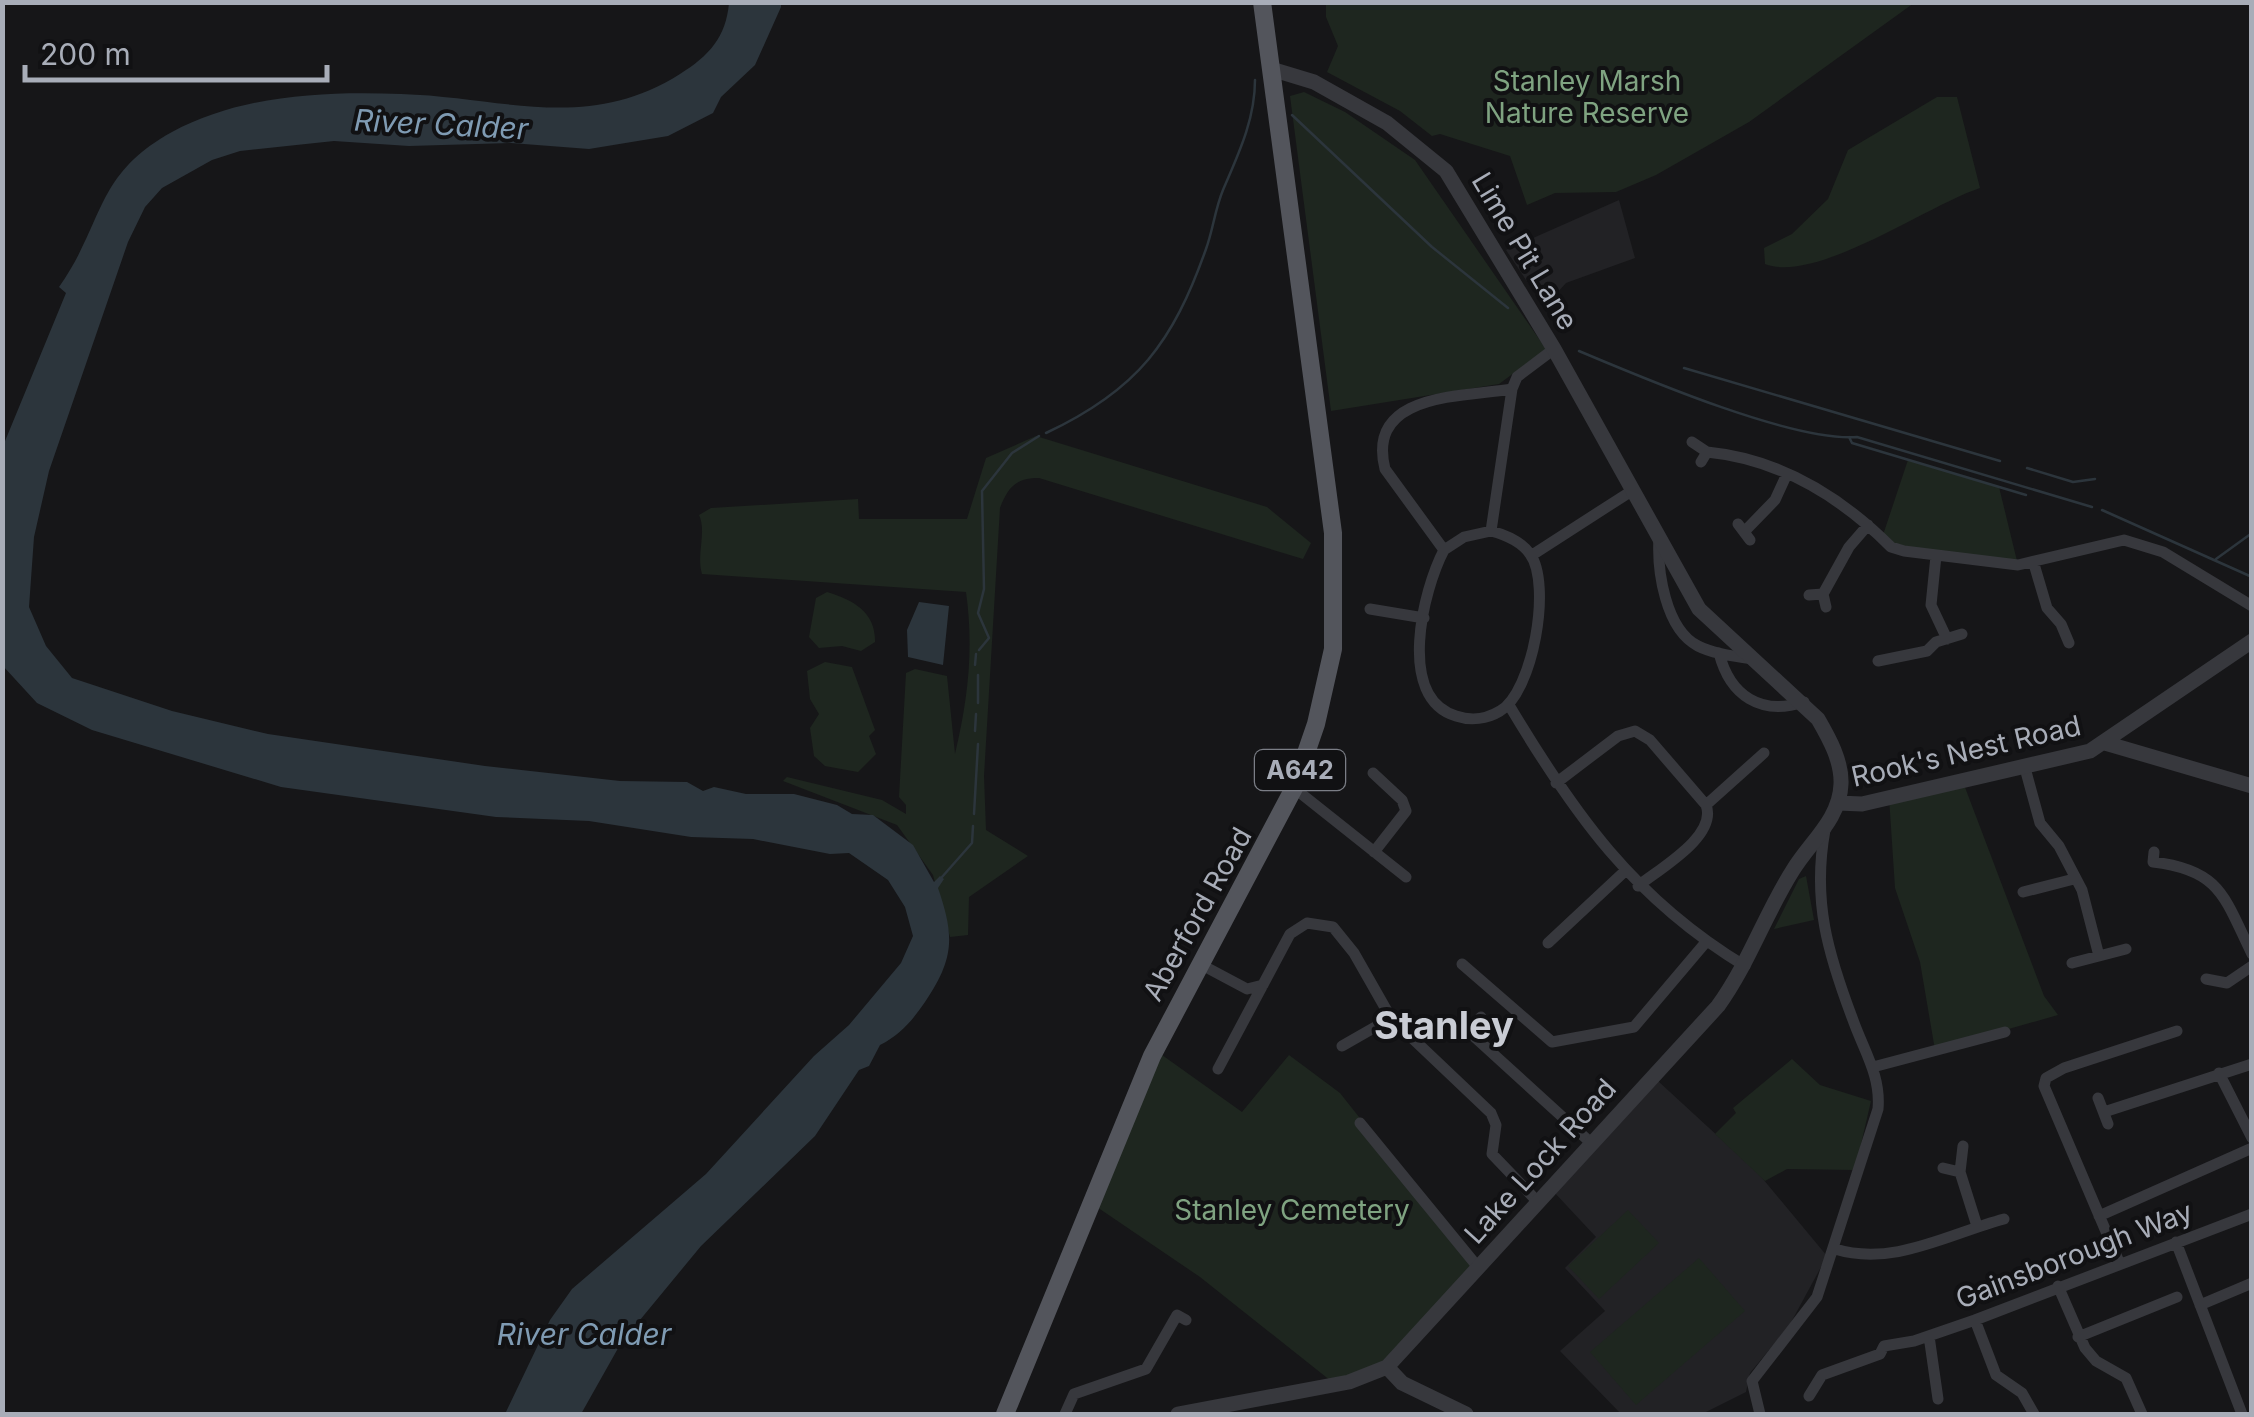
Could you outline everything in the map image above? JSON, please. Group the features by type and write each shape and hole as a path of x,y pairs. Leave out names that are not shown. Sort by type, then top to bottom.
{"main road":[{"name":"Aberford Road","path":"1005,1414 1152,1056 1277,827 1327,686 1333,650 1335,569 1310,333 1262,2"}],"street":[{"name":"Lime Pit Lane","path":"1271,69 1314,82 1426,151 1462,194 1554,348 1699,609 1818,719 1836,756 1841,784 1838,804"},
{"path":"1491,531 1512,389 1517,377 1554,348"},
{"path":"1444,550 1385,470 1382,456 1386,428 1412,404 1512,389"},
{"path":"1692,442 1704,457 1740,455 1826,491 1891,547 1936,556 2034,564 2105,542 2142,544 2252,606"},
{"path":"1744,532 1776,500 1786,476"},
{"path":"1532,555 1633,490"},
{"path":"1809,596 1824,601 1849,547 1868,525"},
{"path":"1491,531 1513,539 1532,555 1541,592 1526,678 1509,705 1489,716 1467,719 1434,703 1419,674 1424,618 1444,550 1464,537 1491,531"},
{"name":"Lime Pit Lane","path":"1659,538 1666,592 1677,627 1698,646 1754,660"},
{"path":"1936,556 1931,605 1946,639"},
{"path":"2034,564 2047,608 2062,624 2069,643"},
{"path":"1370,609 1424,618"},
{"path":"1878,661 1927,652 1962,634"},
{"name":"Rook's Nest Road","path":"1838,804 1862,804 2025,768 2105,743 2252,640"},
{"name":"Lime Pit Lane","path":"1720,654 1729,681 1750,701 1775,708 1804,702"},
{"path":"1509,705 1556,782 1624,872 1706,942 1745,966"},
{"path":"1556,782 1618,736 1635,731 1650,740 1706,805 1709,817 1704,831 1638,886"},
{"path":"2105,743 2252,786"},
{"path":"1706,805 1764,753"},
{"path":"2025,768 2036,814 2059,846 2082,890 2098,956"},
{"path":"1373,773 1402,800 1406,811 1374,852"},
{"path":"1294,788 1406,878"},
{"name":"Lake Lock Road","path":"1178,1414 1349,1382 1387,1367 1536,1200 1718,1006 1745,966 1798,863 1838,804"},
{"path":"1760,1414 1751,1389 1755,1374 1816,1297 1835,1250 1878,1109 1873,1067 1852,1018 1821,920 1817,878 1826,826"},
{"path":"2154,852 2153,862 2184,866 2212,881 2246,928 2252,954"},
{"path":"1798,863 1817,878"},
{"path":"1548,943 1624,872"},
{"path":"2023,892 2074,880"},
{"path":"1218,1069 1296,929 1307,923 1334,926 1391,1018 1491,1113 1496,1125 1492,1154 1536,1200"},
{"path":"1462,964 1552,1042 1634,1027 1706,942"},
{"path":"2072,963 2126,949"},
{"path":"1200,964 1247,988 1262,986"},
{"path":"2206,979 2227,982 2252,966"},
{"path":"1480,1017 1468,1031 1590,1142"},
{"path":"1341,1048 1391,1018"},
{"path":"2119,1262 2045,1094 2046,1078 2174,1030"},
{"path":"1873,1067 2004,1032"},
{"path":"2098,1098 2106,1118 2219,1073 2252,1064"},
{"path":"2219,1073 2252,1138"},
{"path":"1360,1123 1477,1266"},
{"path":"1963,1146 1960,1172 1977,1226"},
{"path":"2099,1216 2252,1148"},
{"path":"1943,1168 1960,1172"},
{"name":"Gainsborough Way","path":"1809,1396 1822,1375 1880,1354 1884,1346 1914,1342 2252,1214"},
{"path":"1835,1250 1858,1256 1890,1256 2004,1218"},
{"path":"2176,1242 2242,1414 2252,1410"},
{"path":"2200,1304 2252,1284"},
{"path":"2058,1286 2078,1337 2096,1361 2126,1378 2142,1414"},
{"path":"2078,1337 2149,1315 2177,1297"},
{"path":"1065,1414 1074,1394 1146,1369 1177,1315 1186,1320"},
{"path":"1975,1320 1996,1375 2022,1393 2034,1414"},
{"path":"1929,1336 1938,1399"},
{"path":"1387,1367 1402,1383 1466,1414"}],"shaded area":[{"path":"1619,200 1635,258 1566,283 1544,307 1506,250"},
{"path":"1658,1081 1758,1173 1827,1256 1789,1326 1750,1373 1746,1392 1702,1414 1621,1414 1560,1351 1605,1311 1565,1268 1596,1237 1553,1191"}],"green space":[{"name":"Stanley Marsh Nature Reserve","path":"1326,2 1914,3 1749,122 1656,175 1616,192 1555,193 1527,205 1510,156 1440,134 1432,136 1400,111 1327,72 1338,46 1326,17"},
{"path":"1304,92 1345,112 1415,160 1546,349 1499,384 1331,411 1290,96"},
{"path":"1937,97 1957,97 1980,188 1842,253 1787,267 1765,264 1764,248 1792,234 1828,199 1848,150"},
{"path":"1036,436 1267,507 1311,543 1303,559 1039,478 1024,480 1010,489 1000,508 984,776 986,830 1028,856 969,897 968,935 950,937 933,875 897,825 783,781 787,777 882,800 906,814 906,805 899,797 906,673 915,669 947,676 955,754 968,674 966,592 702,574 699,515 711,508 858,499 859,519 967,519 986,458"},
{"path":"1908,460 1999,487 2018,565 1921,555 1882,538"},
{"path":"827,592 862,609 872,623 875,642 861,651 842,646 819,648 809,637 816,598"},
{"path":"825,662 852,667 875,730 869,736 876,754 858,772 825,766 814,756 810,728 819,714 810,699 807,671"},
{"path":"1963,782 2044,996 2058,1015 1935,1050 1920,962 1895,888 1889,797"},
{"path":"1806,876 1814,920 1774,929 1799,879"},
{"name":"Stanley Cemetery","path":"1155,1050 1242,1112 1289,1055 1340,1093 1477,1266 1387,1367 1336,1385 1200,1277 1091,1203"},
{"path":"1792,1059 1820,1085 1871,1101 1855,1170 1787,1169 1765,1181 1715,1134 1736,1113 1733,1108"},
{"path":"1628,1210 1659,1243 1599,1299 1568,1266"},
{"path":"1699,1258 1745,1311 1636,1405 1590,1352"}],"water":[{"name":"River Calder","path":"729,3 781,3 781,7 755,65 721,97 713,113 668,136 589,149 511,143 409,146 334,141 240,151 212,160 162,188 145,207 128,242 49,471 34,537 29,607 46,646 72,678 172,711 268,734 485,766 620,781 687,782 703,791 714,787 746,794 794,794 837,805 852,814 873,815 913,845 934,882 940,876 944,879 938,888 949,947 935,987 915,1015 900,1032 880,1045 869,1066 859,1070 815,1136 701,1246 621,1343 581,1414 505,1414 550,1320 572,1289 706,1174 814,1056 849,1025 901,963 913,936 905,907 888,880 849,853 830,854 753,839 691,837 589,821 496,817 281,787 92,730 37,703 3,666 3,446 66,293 59,287 104,201 128,165 172,132 254,103 342,93 438,96 544,107 612,102 645,92 699,60 720,36"},
{"path":"919,602 949,606 943,665 908,657 907,630"}],"waterway":[{"path":"1046,433 1105,399 1148,360 1165,337 1206,249 1220,197 1249,123 1255,80"},
{"path":"1292,115 1432,247 1508,308"},
{"path":"1579,351 1758,419 1829,436 1857,437 2092,507"},
{"path":"1684,368 2000,461"},
{"path":"979,650 989,638 978,613 984,589 982,491 1012,453 1039,436"},
{"path":"1849,437 1852,443 2026,495"},
{"path":"2027,468 2073,482 2095,479"},
{"path":"2102,510 2252,577"},
{"path":"2216,559 2252,533"},
{"path":"975,665 976,654"},
{"path":"978,675 978,703"},
{"path":"975,731 976,714"},
{"path":"974,814 978,744"},
{"path":"942,877 972,843 973,826"}],"district":[{"name":"Stanley","path":"1444,1026"}]}
